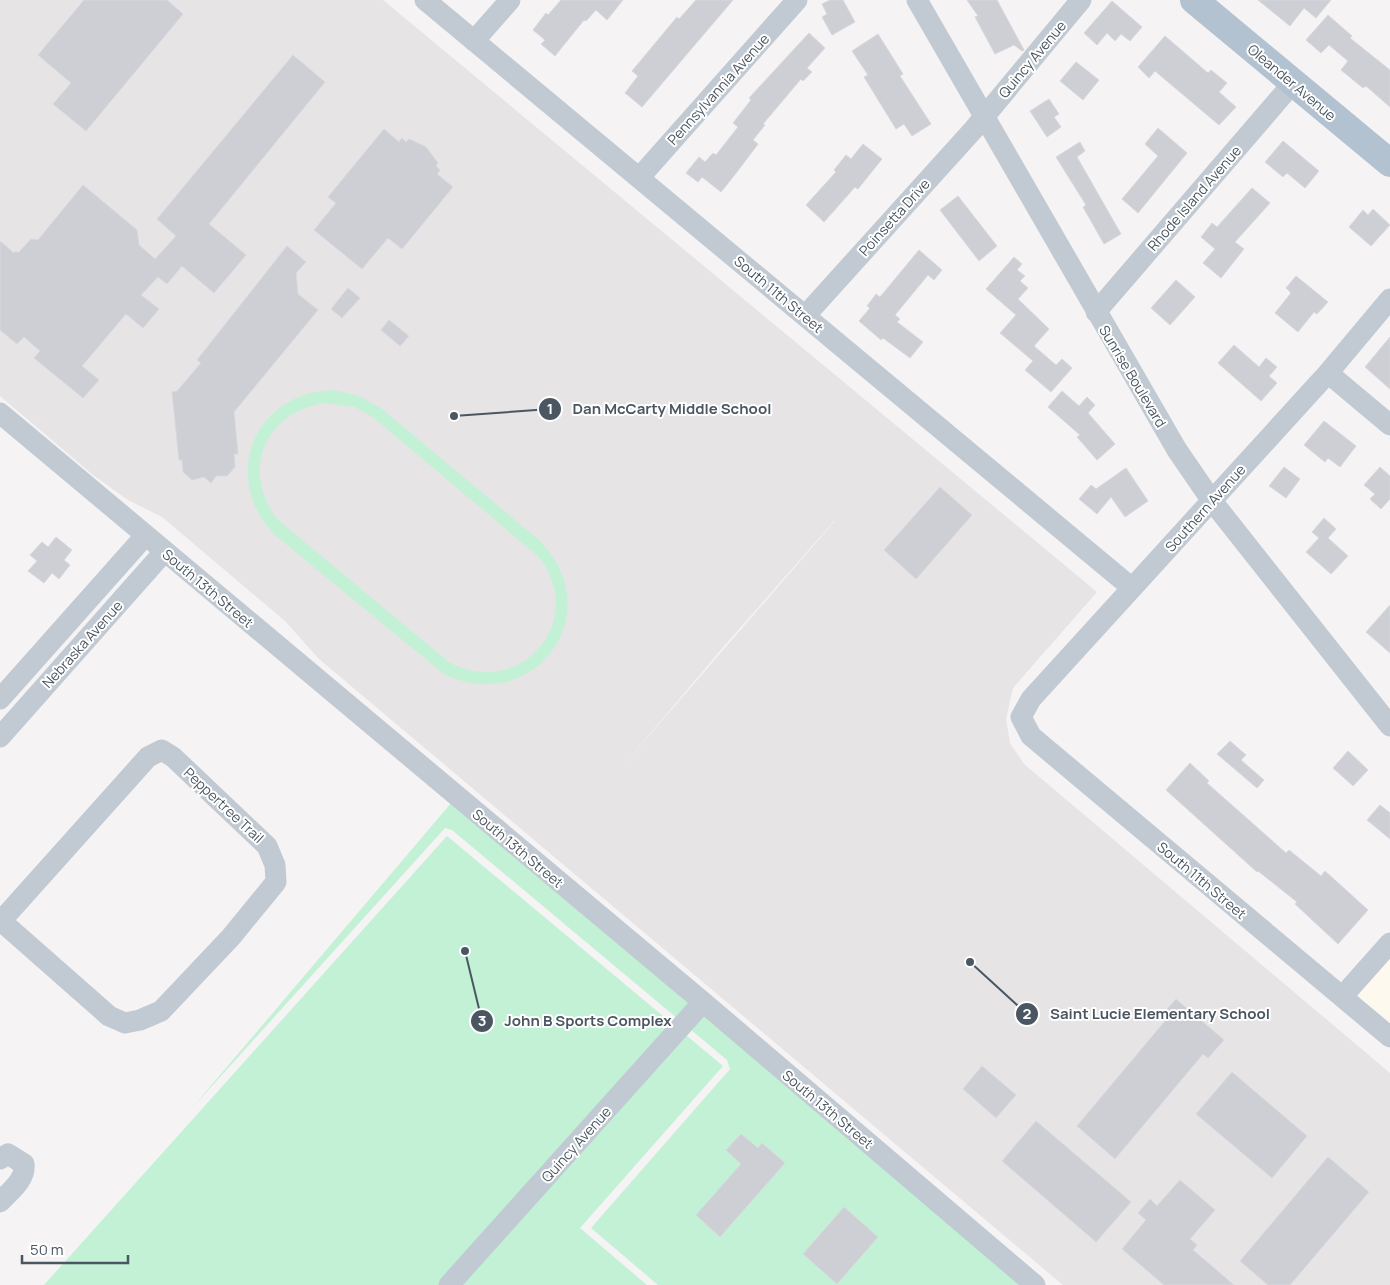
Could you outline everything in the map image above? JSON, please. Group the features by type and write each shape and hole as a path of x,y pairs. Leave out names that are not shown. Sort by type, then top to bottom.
{"main road":[{"name":"Oleander Avenue","path":"1194,0 1390,163"}],"street":[{"name":"South 11th Street","path":"425,0 1132,588"},
{"path":"474,41 510,0"},
{"name":"Pennsylvannia Avenue","path":"640,178 797,0"},
{"name":"Sunrise Boulevard","path":"917,0 983,118 1177,450 1212,501 1390,726"},
{"name":"Quincy Avenue","path":"983,118 1081,0"},
{"name":"Rhode Island Avenue","path":"1096,312 1293,83"},
{"name":"Poinsetta Drive","path":"805,316 983,118"},
{"name":"Southern Avenue","path":"1021,717 1031,699 1328,373 1390,299"},
{"path":"1328,373 1390,425"},
{"name":"South 13th Street","path":"0,412 164,552 703,1002 1035,1285"},
{"name":"Nebraska Avenue","path":"0,699 145,536"},
{"name":"Nebraska Avenue","path":"0,737 164,552"},
{"path":"63,628 82,644"},
{"name":"South 11th Street","path":"1021,717 1031,736 1390,1037"},
{"name":"Peppertree Trail","path":"162,750 173,757 267,846 275,864 276,882 231,937 161,1011 140,1020 125,1023 110,1016 1,922 148,757 162,750"},
{"path":"1342,997 1390,943"},
{"name":"Quincy Avenue","path":"449,1285 703,1002"},
{"path":"0,1159 8,1154 18,1158 24,1164 25,1170 19,1183 0,1202"}],"shaded area":[{"path":"0,0 383,0 1097,592 1013,688 1006,719 1010,743 1024,764 1390,1073 1390,1285 1063,1285 319,659 285,621 162,517 128,500 93,475 0,396","holes":["834,522 621,768 725,645"]},
{"path":"1390,955 1390,1027 1353,997"}],"green space":[{"path":"334,390 359,396 382,409 539,540 559,568 567,597 565,625 553,650 533,670 507,682 477,684 444,674 276,536 259,513 250,489 248,465 253,442 265,422 283,406 306,395","holes":["323,403 355,407 374,418 539,557 552,581 556,605 551,628 540,647 523,662 501,670 477,671 450,663 277,519 266,500 261,482 260,464 264,447 273,432 286,419 303,409"]},
{"path":"452,802 692,1003 678,1019 452,830 445,828 192,1108"},
{"path":"447,836 723,1066 580,1228 647,1285 44,1285"},
{"path":"704,1013 1024,1285 658,1285 591,1228 730,1069 727,1060 690,1029"}],"building":[{"path":"84,0 167,0 183,14 86,131 53,104 71,83 38,55"},
{"path":"561,0 623,0 607,20 596,10 586,21 584,20 555,56 541,44 545,40 533,30 546,13 548,15"},
{"path":"696,0 733,0 642,107 625,93 638,76 632,71 677,17 679,19"},
{"path":"830,0 843,0 855,22 832,35 822,17 827,14 822,4"},
{"path":"967,0 997,0 1024,50 1022,51 1014,45 995,54 975,17 978,16"},
{"path":"1258,0 1331,0 1316,18 1304,8 1290,26"},
{"path":"1112,1 1142,27 1130,41 1121,34 1115,41 1107,33 1097,45 1084,33"},
{"path":"1328,15 1352,36 1350,38 1390,70 1390,107 1366,86 1363,88 1341,70 1348,61 1329,45 1321,53 1306,40"},
{"path":"809,33 825,48 807,68 812,72 803,81 801,79 763,124 765,125 753,140 758,144 721,192 702,177 698,182 686,173 699,157 705,162 713,153 716,155 738,127 733,123 751,100 749,98"},
{"path":"878,34 903,74 900,76 931,124 912,136 904,124 896,129 864,77 868,75 852,51"},
{"path":"1165,36 1208,73 1211,70 1227,83 1219,92 1236,107 1219,125 1155,71 1149,78 1138,67"},
{"path":"293,55 325,82 209,224 246,255 214,293 182,266 167,284 158,277 141,295 159,309 143,328 126,314 82,366 99,380 83,398 34,358 40,351 24,337 17,344 0,330 0,241 14,253 16,251 18,253 31,239 38,240 83,185 137,230 139,245 155,259 176,236 157,219"},
{"path":"1076,62 1099,80 1083,100 1060,81"},
{"path":"1049,99 1059,114 1054,117 1061,127 1047,137 1030,111"},
{"path":"1158,128 1187,153 1138,213 1122,199 1158,156 1145,144"},
{"path":"384,129 399,142 402,138 406,142 409,139 426,147 438,163 436,166 440,170 437,174 453,187 402,249 388,238 362,269 314,230 336,203 328,197"},
{"path":"1283,141 1319,171 1305,188 1287,173 1283,177 1265,162"},
{"path":"1080,142 1085,151 1077,157 1121,234 1104,244 1083,207 1086,205 1056,157"},
{"path":"863,144 882,159 858,189 855,187 824,222 806,205 836,172 834,170 846,155 851,159"},
{"path":"1252,188 1270,203 1235,242 1244,249 1221,278 1203,263 1215,249 1201,237 1212,223 1217,227"},
{"path":"958,196 997,246 979,261 940,210"},
{"path":"1373,209 1390,225 1371,246 1349,227 1363,210 1368,215"},
{"path":"287,246 306,262 296,273 298,294 318,310 234,412 238,454 234,454 235,467 227,476 216,476 211,483 204,477 192,480 183,472 182,460 179,460 172,392 177,391 201,363 197,360"},
{"path":"919,250 942,270 934,280 928,275 895,315 900,319 897,322 923,342 910,358 883,338 881,340 859,321 870,308 867,306 876,294 880,297"},
{"path":"1014,257 1022,264 1017,270 1025,276 1020,281 1028,288 1018,299 1049,329 1034,346 1056,365 1062,359 1072,368 1051,392 1025,370 1033,361 1000,333 1016,315 986,289"},
{"path":"1296,276 1328,302 1317,314 1314,312 1298,332 1275,313 1291,293 1286,288"},
{"path":"1176,280 1195,297 1170,325 1151,308"},
{"path":"348,288 360,298 342,318 331,309"},
{"path":"389,320 409,336 400,346 381,330"},
{"path":"1390,337 1390,389 1365,367"},
{"path":"1234,345 1259,367 1266,358 1277,367 1269,376 1277,383 1261,401 1218,363"},
{"path":"1062,391 1079,406 1087,397 1095,405 1088,413 1115,444 1097,460 1077,437 1080,435 1048,407"},
{"path":"1324,421 1356,446 1340,467 1328,458 1325,462 1304,445"},
{"path":"1284,467 1300,479 1286,498 1269,486"},
{"path":"1380,467 1390,476 1390,499 1381,509 1370,499 1375,494 1364,485"},
{"path":"1126,468 1148,501 1125,517 1111,497 1097,514 1079,499 1091,485 1096,489"},
{"path":"940,487 972,515 916,579 884,550"},
{"path":"1324,518 1336,529 1328,538 1348,556 1331,574 1306,552 1319,538 1312,532"},
{"path":"56,537 72,550 64,560 70,565 59,579 52,573 44,583 28,571 37,561 30,555 42,542 48,547"},
{"path":"1390,605 1390,653 1366,632"},
{"path":"1230,741 1246,755 1241,760 1264,780 1257,788 1217,754"},
{"path":"1348,751 1368,770 1353,786 1333,768"},
{"path":"1190,763 1209,781 1207,783 1286,853 1289,850 1321,876 1325,871 1368,910 1338,944 1295,904 1297,902 1257,872 1166,790"},
{"path":"1380,805 1390,813 1390,839 1367,820"},
{"path":"1176,999 1224,1040 1208,1058 1203,1054 1115,1159 1077,1126 1165,1021 1160,1017"},
{"path":"982,1066 1016,1095 996,1118 963,1089"},
{"path":"1232,1072 1307,1136 1272,1178 1196,1114"},
{"path":"1036,1121 1131,1202 1096,1242 1002,1161"},
{"path":"741,1134 758,1148 762,1143 785,1163 720,1237 696,1215 741,1164 726,1150"},
{"path":"1328,1157 1369,1192 1290,1285 1268,1285 1240,1261"},
{"path":"1180,1180 1215,1210 1190,1239 1197,1245 1193,1250 1234,1285 1164,1285 1122,1249 1146,1220 1138,1213 1150,1199 1157,1206"},
{"path":"844,1207 878,1237 837,1284 803,1254"}],"place":[{"name":"Dan McCarty Middle School","path":"454,416"},
{"name":"John B Sports Complex","path":"465,951"},
{"name":"Saint Lucie Elementary School","path":"970,962"}]}
